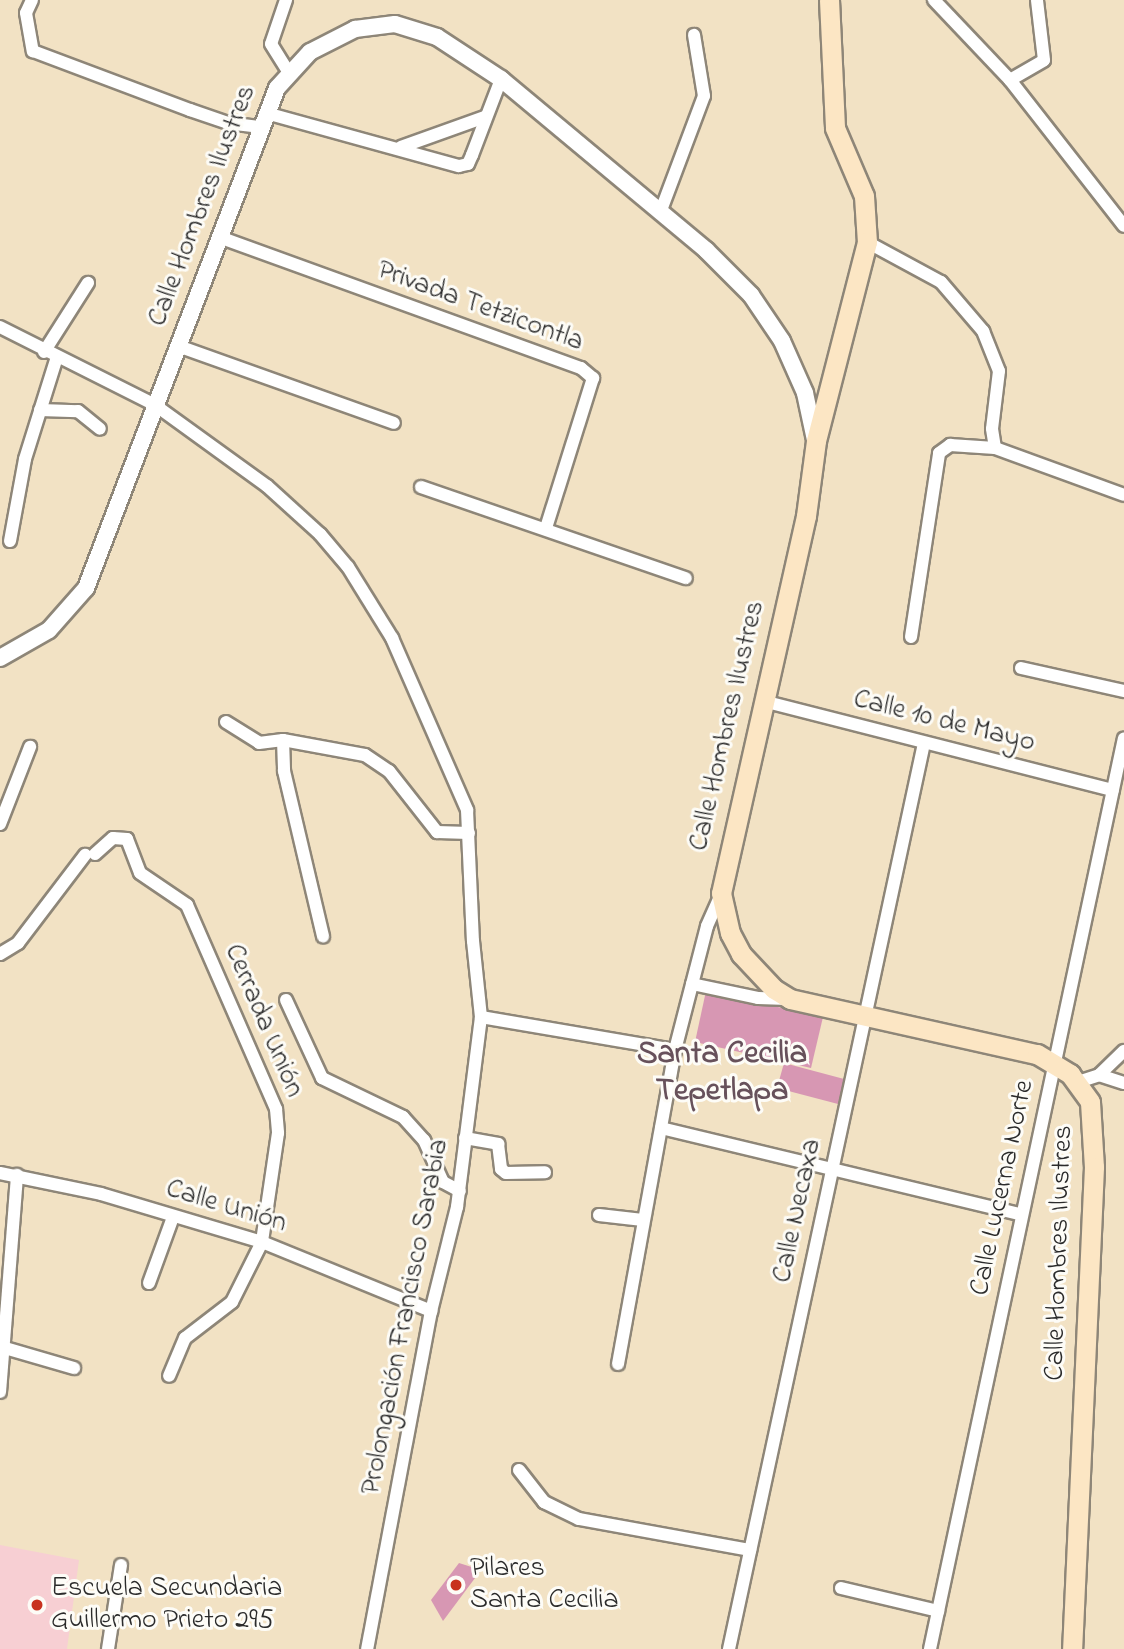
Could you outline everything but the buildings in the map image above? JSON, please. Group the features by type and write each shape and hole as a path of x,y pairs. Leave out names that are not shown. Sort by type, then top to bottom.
{"main road":[{"name":"Calle Hombres Ilustres","path":"829,0 835,128 864,196 867,242 816,442 806,516 721,893 730,933 741,954 774,989 790,999 1019,1048 1055,1062 1078,1082 1094,1121 1094,1167 1072,1649"}],"street":[{"path":"32,0 26,13 30,40 33,51 42,55 227,123 262,120 401,148 459,166 468,164 501,79"},
{"path":"286,0 271,44 289,73"},
{"path":"934,0 1010,80 1124,226"},
{"path":"1010,80 1044,60 1037,0"},
{"name":"Calle Hombres Ilustres","path":"0,658 49,630 86,588 262,120 289,73 331,38 355,29 396,24 438,37 501,79 730,273 767,316 806,393 816,442"},
{"path":"660,213 704,96 694,35"},
{"path":"401,148 485,117"},
{"name":"Privada Tetzicontla","path":"219,237 581,368 593,378 546,528"},
{"path":"867,242 941,282 983,331 999,371 992,429 995,448"},
{"path":"10,541 25,459 40,410 50,354 89,283"},
{"name":"Prolongación Francisco Sarabia","path":"0,327 155,405 267,486 348,566 392,638 462,793 469,833 472,940 481,1017 460,1191 432,1311 366,1649"},
{"path":"178,346 394,423"},
{"path":"40,410 78,411 100,429"},
{"path":"911,637 939,453 950,445 995,448 1124,495"},
{"path":"421,487 686,578"},
{"path":"1021,668 1124,691"},
{"name":"Calle 10 de Mayo","path":"763,702 1113,790"},
{"path":"226,722 259,743 283,740 365,755 389,771 437,832 469,833"},
{"path":"283,740 284,771 323,936"},
{"name":"Calle Necaxa","path":"729,1649 868,1014 924,743"},
{"name":"Calle Lucerna Norte","path":"930,1649 1123,744"},
{"path":"0,824 30,747"},
{"name":"Cerrada Unión","path":"0,954 18,943 90,855 113,838 127,839 140,873 187,905 276,1109 278,1133 262,1242 232,1302 186,1338 169,1376"},
{"path":"618,1364 675,1050 692,984 721,893"},
{"name":"Calle Hombres Ilustres","path":"692,984 758,998 790,999"},
{"path":"286,1000 322,1078 403,1117 424,1140 443,1182 460,1191"},
{"path":"481,1017 675,1050"},
{"path":"1078,1082 1098,1075 1124,1051"},
{"path":"1098,1075 1124,1083"},
{"path":"661,1128 1022,1215"},
{"path":"465,1138 498,1144 501,1169 506,1173 545,1172"},
{"name":"Calle Unión","path":"0,1173 17,1175 262,1242 432,1311"},
{"path":"0,1392 17,1175"},
{"path":"599,1215 643,1220"},
{"path":"149,1283 173,1217"},
{"path":"5,1348 74,1368"},
{"path":"519,1470 544,1502 579,1519 750,1550"},
{"path":"108,1649 121,1565"},
{"path":"841,1588 938,1611"}],"shaded area":[{"name":"Escuela Secundaria Guillermo Prieto 295","path":"0,1545 79,1560 67,1649 0,1649"}],"place":[{"name":"Pilares Santa Cecilia","path":"456,1585"},
{"name":"Escuela Secundaria Guillermo Prieto 295","path":"37,1605"}],"district":[{"name":"Santa Cecilia Tepetlapa","path":"722,1074"}]}
